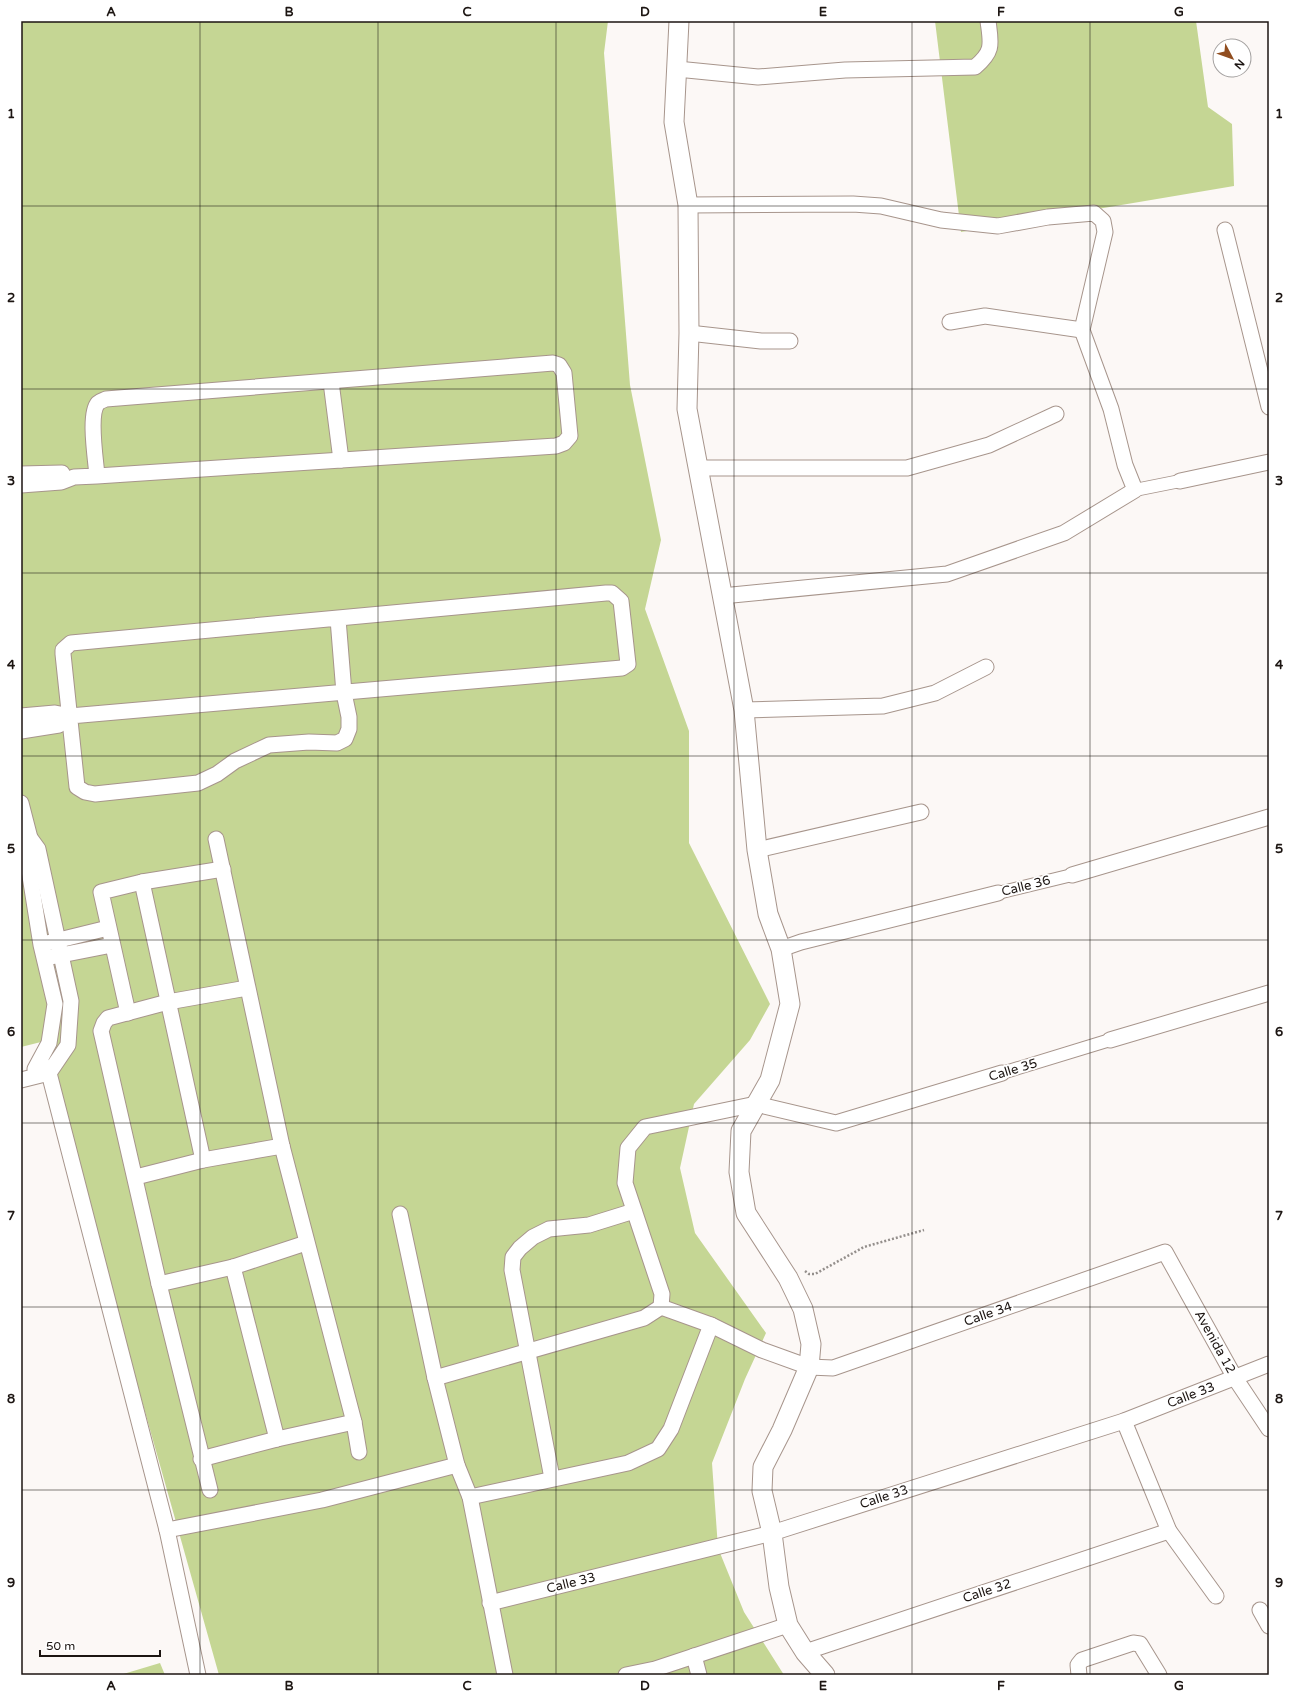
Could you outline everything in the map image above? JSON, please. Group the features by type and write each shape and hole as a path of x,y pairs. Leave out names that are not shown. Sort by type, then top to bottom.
{"street":[{"path":"679,21 674,122 688,205 689,333 687,409 744,710 757,850 768,914 781,949 790,1004 770,1080 741,1130 739,1172 746,1213 776,1262 788,1278 803,1309 811,1344 809,1368 782,1430 763,1467 762,1491 772,1533 779,1587 788,1625 805,1652 825,1675"},
{"path":"677,69 758,77 845,70 975,67 987,57 990,42 988,21"},
{"path":"688,205 853,204 881,206 941,220 998,226 1048,217 1094,213 1103,221 1106,232 1082,330 1111,409 1125,465 1135,490"},
{"path":"1225,230 1269,407"},
{"path":"950,322 985,316 1082,330"},
{"path":"689,333 761,341 790,341"},
{"path":"21,486 62,482 74,477 97,476 556,446 564,443 570,436 564,373 559,365 553,363 106,399 98,403 94,411 93,422 97,476"},
{"path":"332,382 341,460"},
{"path":"699,468 907,468 989,445 1056,414"},
{"path":"722,596 947,574 1064,533 1135,490 1269,462"},
{"path":"21,474 60,472 74,477"},
{"path":"21,716 55,713 70,716 344,693 622,668 628,664 621,601 612,594 71,643 63,650 63,654 70,716 77,787 85,792 95,794 198,783 217,774 235,761 269,745 309,742 338,743 345,738 349,729 349,717 344,693 338,619"},
{"path":"744,710 882,706 935,693 986,667"},
{"path":"21,731 59,725 70,716"},
{"path":"21,803 30,838 38,849 71,1001 68,1045 45,1067 25,1079"},
{"path":"757,850 921,812"},
{"name":"Calle 36","path":"781,949 801,942 1072,875 1269,817"},
{"path":"30,838 26,851 43,952 54,1004 45,1067 167,1530 198,1675"},
{"path":"216,839 282,1146 306,1243 354,1422 359,1452"},
{"path":"128,1013 101,892 142,882 222,869"},
{"path":"142,882 203,1160"},
{"path":"43,952 59,948 108,928"},
{"path":"59,948 112,945"},
{"path":"210,1490 201,1459 159,1284 102,1031 104,1023 108,1018 168,1002 247,988"},
{"name":"Calle 35","path":"756,1104 836,1123 1269,992"},
{"path":"662,1307 662,1294 625,1183 628,1148 645,1127 756,1104"},
{"path":"136,1177 203,1160 282,1146"},
{"path":"552,1478 512,1270 513,1257 520,1248 533,1237 548,1229 589,1225 634,1211"},
{"path":"400,1214 435,1378 457,1465 470,1497 505,1675"},
{"path":"159,1284 233,1267 306,1243"},
{"name":"Calle 34","path":"809,1368 834,1368 1165,1252"},
{"name":"Avenida 12","path":"1165,1252 1236,1378 1269,1429"},
{"path":"233,1267 277,1439"},
{"path":"662,1307 711,1325 762,1350 809,1368"},
{"path":"435,1378 644,1318 662,1307"},
{"path":"470,1497 552,1478 628,1463 658,1448 671,1429 711,1325"},
{"name":"Calle 33","path":"490,1603 772,1533 1124,1421 1269,1364"},
{"path":"1124,1421 1169,1531 1216,1596"},
{"path":"201,1459 277,1439 354,1422"},
{"path":"167,1530 322,1500 457,1465"},
{"name":"Calle 32","path":"805,1652 1169,1531"},
{"path":"1260,1610 1269,1626"},
{"path":"626,1675 694,1656 788,1625"},
{"path":"1079,1675 1078,1665 1082,1660 1133,1642 1140,1644 1159,1675"},
{"path":"694,1656 699,1675"}],"path":[{"path":"776,1262 795,1265 809,1274 815,1274 864,1247 924,1230"}],"green space":[{"path":"21,21 608,21 604,53 630,385 661,540 645,609 689,731 689,843 770,1004 750,1040 694,1104 680,1168 695,1233 766,1333 745,1379 712,1463 718,1548 744,1612 784,1675 219,1675 41,1042 21,1047"},
{"path":"935,21 1196,21 1208,107 1232,124 1234,186 961,232"},
{"path":"160,1663 165,1675 120,1675"}]}
